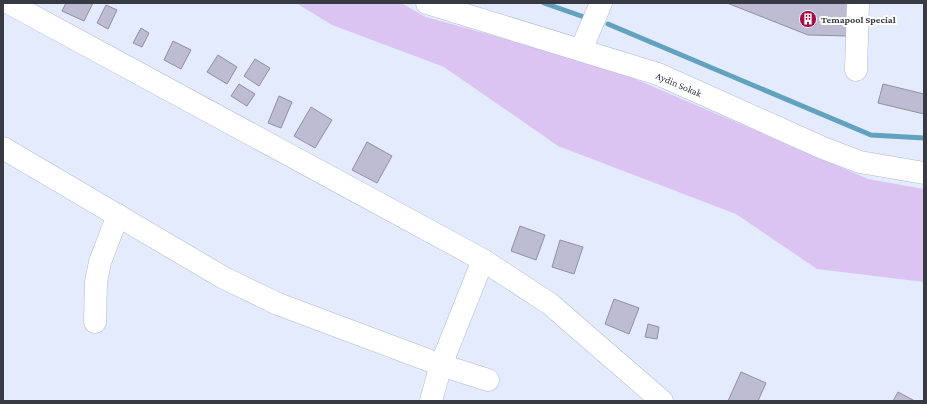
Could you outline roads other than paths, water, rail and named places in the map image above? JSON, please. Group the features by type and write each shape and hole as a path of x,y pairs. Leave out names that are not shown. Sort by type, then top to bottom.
{"street":[{"path":"9,3 483,260 550,304 662,401"},
{"name":"Aydin Sokak","path":"429,3 658,74 823,148 860,162 924,173"},
{"path":"581,50 601,3"},
{"path":"856,70 858,3"},
{"path":"3,148 224,278 278,304 441,365 488,380"},
{"path":"95,322 96,282 100,262 118,215"},
{"path":"431,401 441,365 483,260"}],"waterway":[{"path":"544,3 584,17"},
{"path":"608,24 871,135 924,138"}],"place":[{"name":"Temapool Special","path":"808,19"}]}
